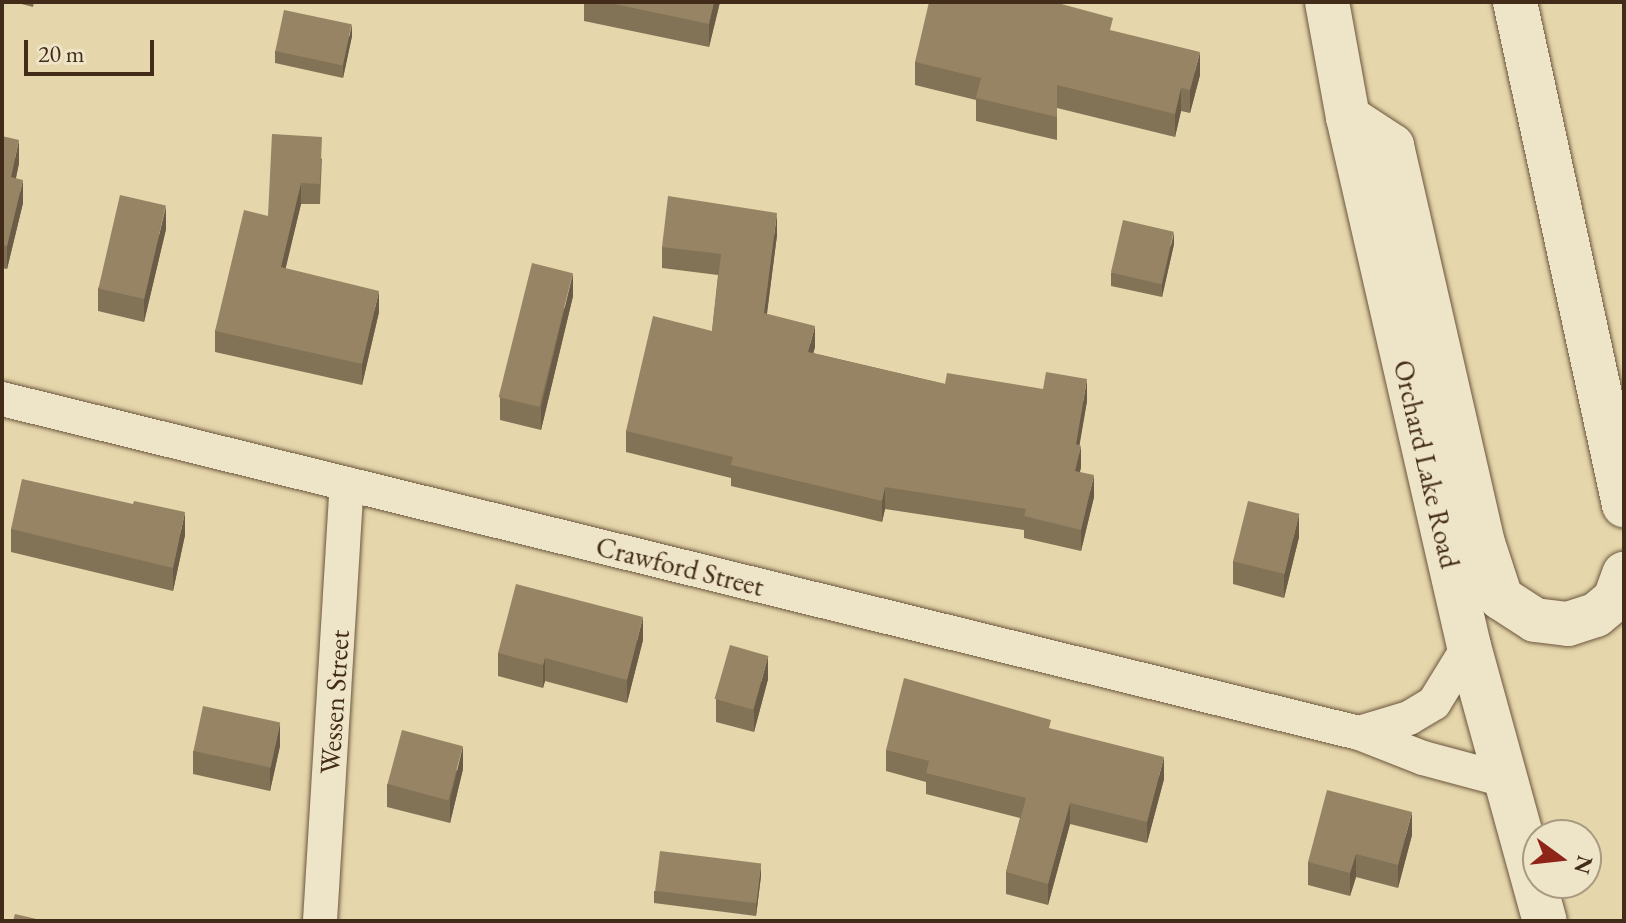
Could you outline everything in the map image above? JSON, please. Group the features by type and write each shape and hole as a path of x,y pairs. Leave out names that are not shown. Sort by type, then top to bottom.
{"main road":[{"name":"Orchard Lake Road","path":"1327,2 1348,117 1469,646 1545,921"},
{"path":"1515,2 1624,505"},
{"path":"1348,117 1392,146 1483,543 1501,598 1535,620 1568,624 1596,615 1615,599 1624,574"}],"street":[{"name":"Crawford Street","path":"2,399 1359,733 1423,758 1505,780"},
{"name":"Wessen Street","path":"320,921 347,484"},
{"path":"1359,733 1409,718 1434,703 1469,646"}],"building":[{"path":"605,2 714,2 709,24"},
{"path":"929,2 1054,2 1113,18 1110,30 1200,52 1190,90 1181,88 1175,114 1057,85 1057,117 976,98 981,78 915,62"},
{"path":"284,10 351,24 343,65 275,51"},
{"path":"272,134 322,137 320,184 301,183 281,267 379,291 362,364 215,331 244,210 268,216"},
{"path":"2,136 19,140 11,177 23,180 7,246 2,245"},
{"path":"120,195 166,206 144,299 98,289"},
{"path":"668,196 777,213 764,313 815,326 808,352 945,384 947,373 1043,389 1046,372 1087,379 1076,444 1081,446 1075,471 1094,475 1081,530 1024,516 1026,509 885,487 882,501 731,465 733,457 626,431 653,316 712,331 721,254 662,247"},
{"path":"1123,220 1174,232 1162,284 1111,273"},
{"path":"532,263 573,273 539,407 499,397"},
{"path":"22,479 133,504 134,501 185,512 173,568 11,529"},
{"path":"1248,501 1299,514 1284,574 1233,561"},
{"path":"516,584 643,617 627,680 545,658 543,665 498,653"},
{"path":"730,645 768,656 753,710 715,699"},
{"path":"904,678 1051,720 1049,728 1164,757 1147,822 1070,803 1048,884 1006,872 1026,798 926,773 929,761 886,750"},
{"path":"203,706 280,722 271,767 193,751"},
{"path":"402,730 463,746 448,800 388,784"},
{"path":"1327,790 1412,812 1398,865 1356,854 1350,873 1308,862"},
{"path":"660,851 761,863 756,903 655,891"},
{"path":"15,914 45,921 13,921"}]}
